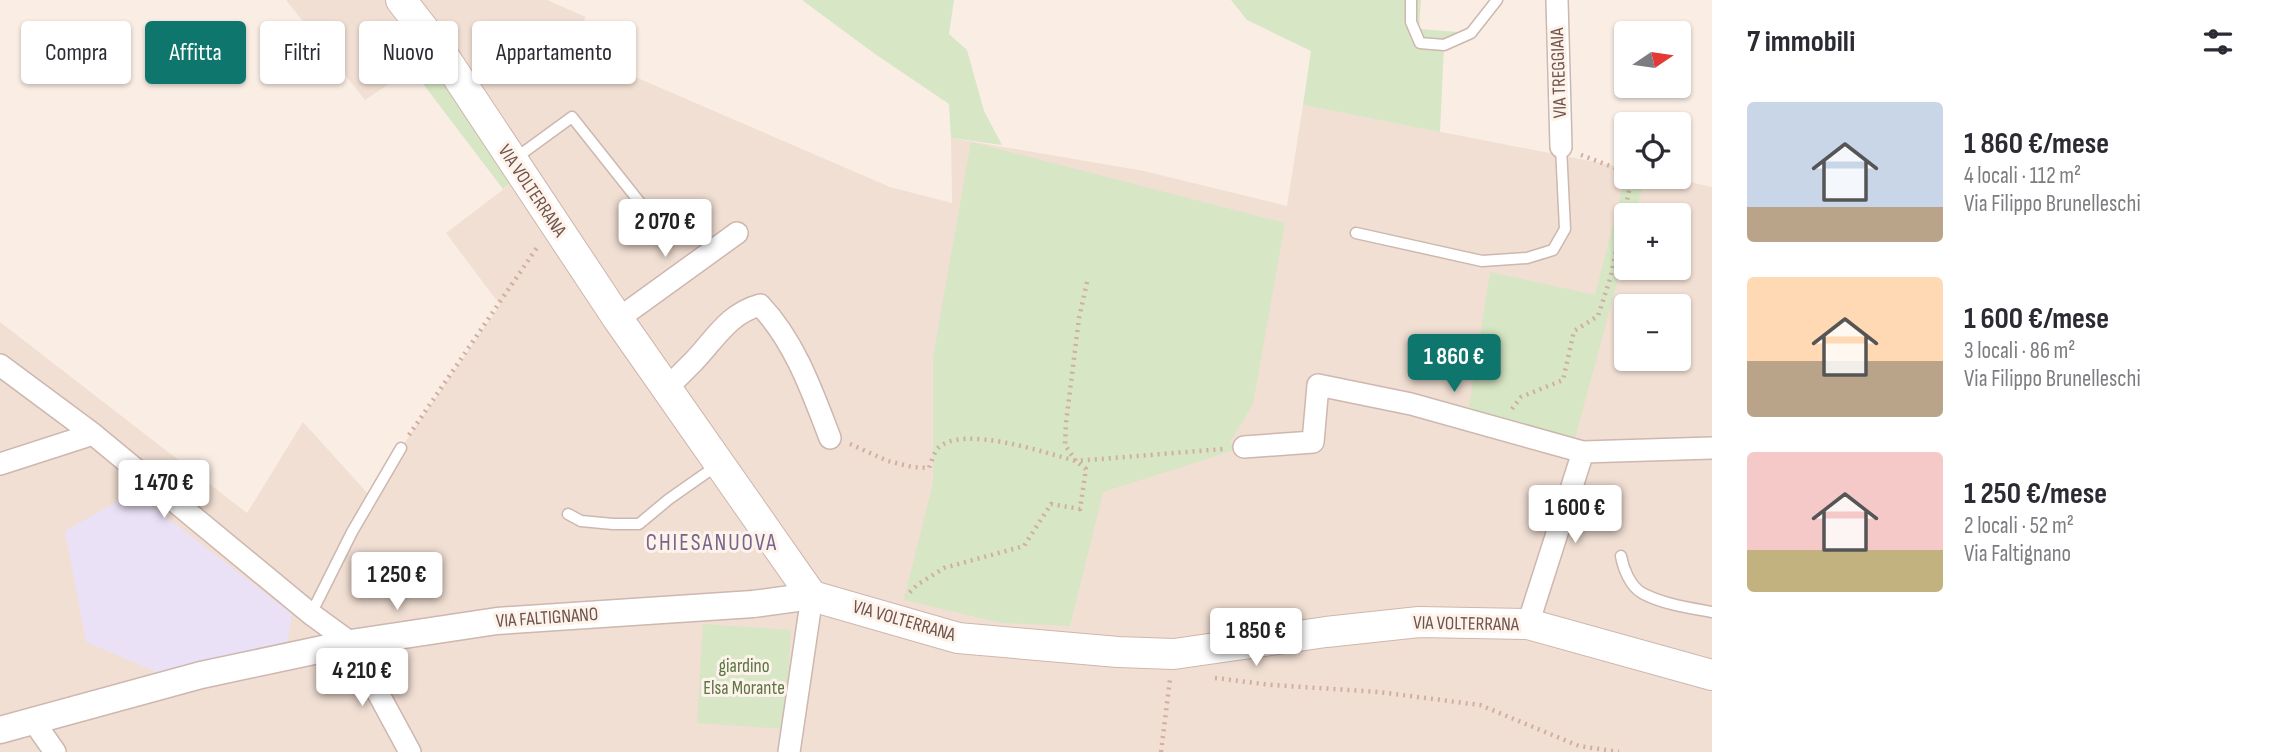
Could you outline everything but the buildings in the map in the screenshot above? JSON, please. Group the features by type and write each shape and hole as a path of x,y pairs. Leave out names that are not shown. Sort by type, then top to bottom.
{"main road":[{"name":"VIA VOLTERRANA","path":"401,0 429,36 618,318 812,596 958,638 1118,652 1174,654 1326,632 1419,622 1528,624 1712,674"}],"street":[{"name":"VIA TREGGIAIA","path":"1557,0 1561,147"},
{"path":"618,318 737,233"},
{"path":"667,387 696,359 720,329 745,310 760,305 771,317 808,377 830,438"},
{"path":"0,365 93,434 351,643 410,752"},
{"path":"1244,447 1313,442 1318,385 1411,404 1583,452 1712,448"},
{"path":"0,464 93,434"},
{"path":"1528,624 1583,452"},
{"path":"789,752 812,596"},
{"name":"VIA FALTIGNANO","path":"0,730 201,676 351,643 497,621 754,604 812,596"},
{"path":"34,722 55,752"}],"lane":[{"path":"1411,0 1411,22 1420,43 1444,45 1471,33 1497,0"},
{"path":"512,160 572,117 649,214"},
{"path":"1356,233 1482,261 1527,258 1553,250 1565,229 1561,147"},
{"path":"312,614 352,532 401,448"},
{"path":"568,514 581,521 639,524 720,463"},
{"path":"1621,556 1624,570 1640,592 1686,607 1712,612"}],"path":[{"path":"1561,147 1614,167"},
{"path":"1498,428 1521,397 1563,380 1574,331 1598,316 1611,279 1630,189"},
{"path":"401,448 553,222"},
{"path":"885,616 917,585 944,568 1024,546 1051,504 1080,509 1086,468 1076,461 1065,445 1077,330 1087,282"},
{"path":"830,438 861,447 888,461 929,468 938,448 961,438 992,440 1076,461 1244,447"},
{"path":"1161,752 1174,654"},
{"path":"1210,677 1272,685 1379,692 1480,705 1579,746 1619,752"}],"shaded area":[{"path":"286,0 547,0 586,17 584,21 472,21 472,84 636,84 636,77 890,187 952,203 951,138 1144,171 1287,206 1303,105 1614,166 1614,189 1691,189 1691,182 1712,187 1712,752 0,752 0,322 247,513 303,422 371,497 401,448 500,305 446,233 522,175 458,79 458,21 359,21 359,84 389,84 365,100 345,75 345,21 303,21"},
{"path":"134,492 292,614 287,646 159,673 86,642 65,531"}],"green space":[{"path":"802,0 954,0 949,34 967,50 984,111 1002,145 951,138 949,104"},
{"path":"1231,0 1421,0 1419,29 1471,33 1444,45 1440,132 1303,105 1311,51 1247,20"},
{"path":"458,78 522,175 503,189 423,84 458,84"},
{"path":"971,142 1285,223 1253,404 1229,444 1244,447 1103,492 1070,626 1002,623 904,600 933,483 933,357"},
{"path":"1622,189 1642,189 1638,203 1619,203"},
{"path":"1614,221 1614,280 1618,280 1572,449 1467,419 1490,272 1595,295"},
{"name":"giardino Elsa Morante","path":"703,624 791,630 785,729 697,723"}],"district":[{"name":"CHIESANUOVA","path":"712,543"}]}
